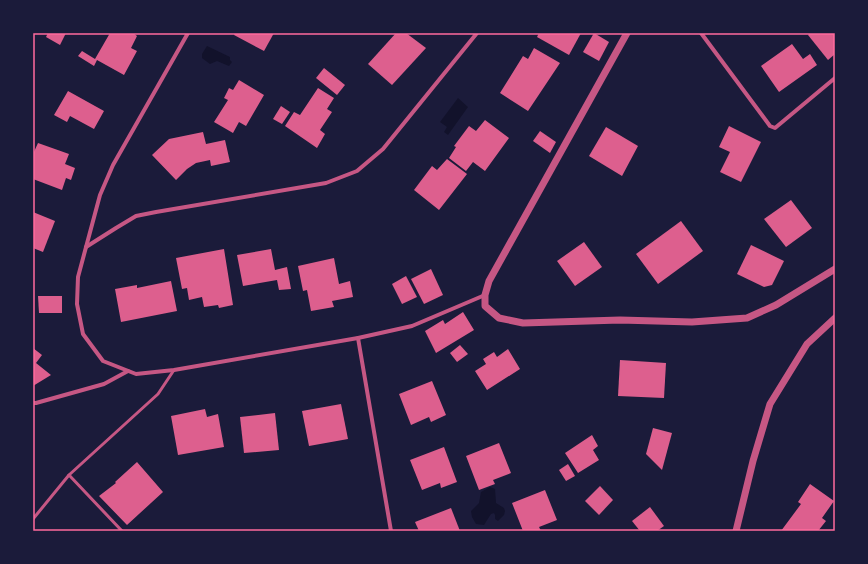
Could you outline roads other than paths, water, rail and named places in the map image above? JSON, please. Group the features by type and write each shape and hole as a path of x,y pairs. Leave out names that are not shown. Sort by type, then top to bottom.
{"street":[{"path":"188,33 113,166 100,195 78,277 76,304 84,334 103,361 136,374 174,370 358,338 412,326 485,295"},
{"path":"86,248 136,216 326,183 357,171 383,149 477,33"},
{"path":"627,33 489,281 485,295 485,306 499,318 523,323 620,320 692,322 748,318 776,305 835,269"},
{"path":"701,33 770,126 775,128 835,78"},
{"path":"736,531 753,461 770,404 807,344 834,321"},
{"path":"358,338 392,531"},
{"path":"33,403 104,384 128,371"}],"lane":[{"path":"33,519 70,475 158,394 174,370"},
{"path":"70,475 122,531"}]}
